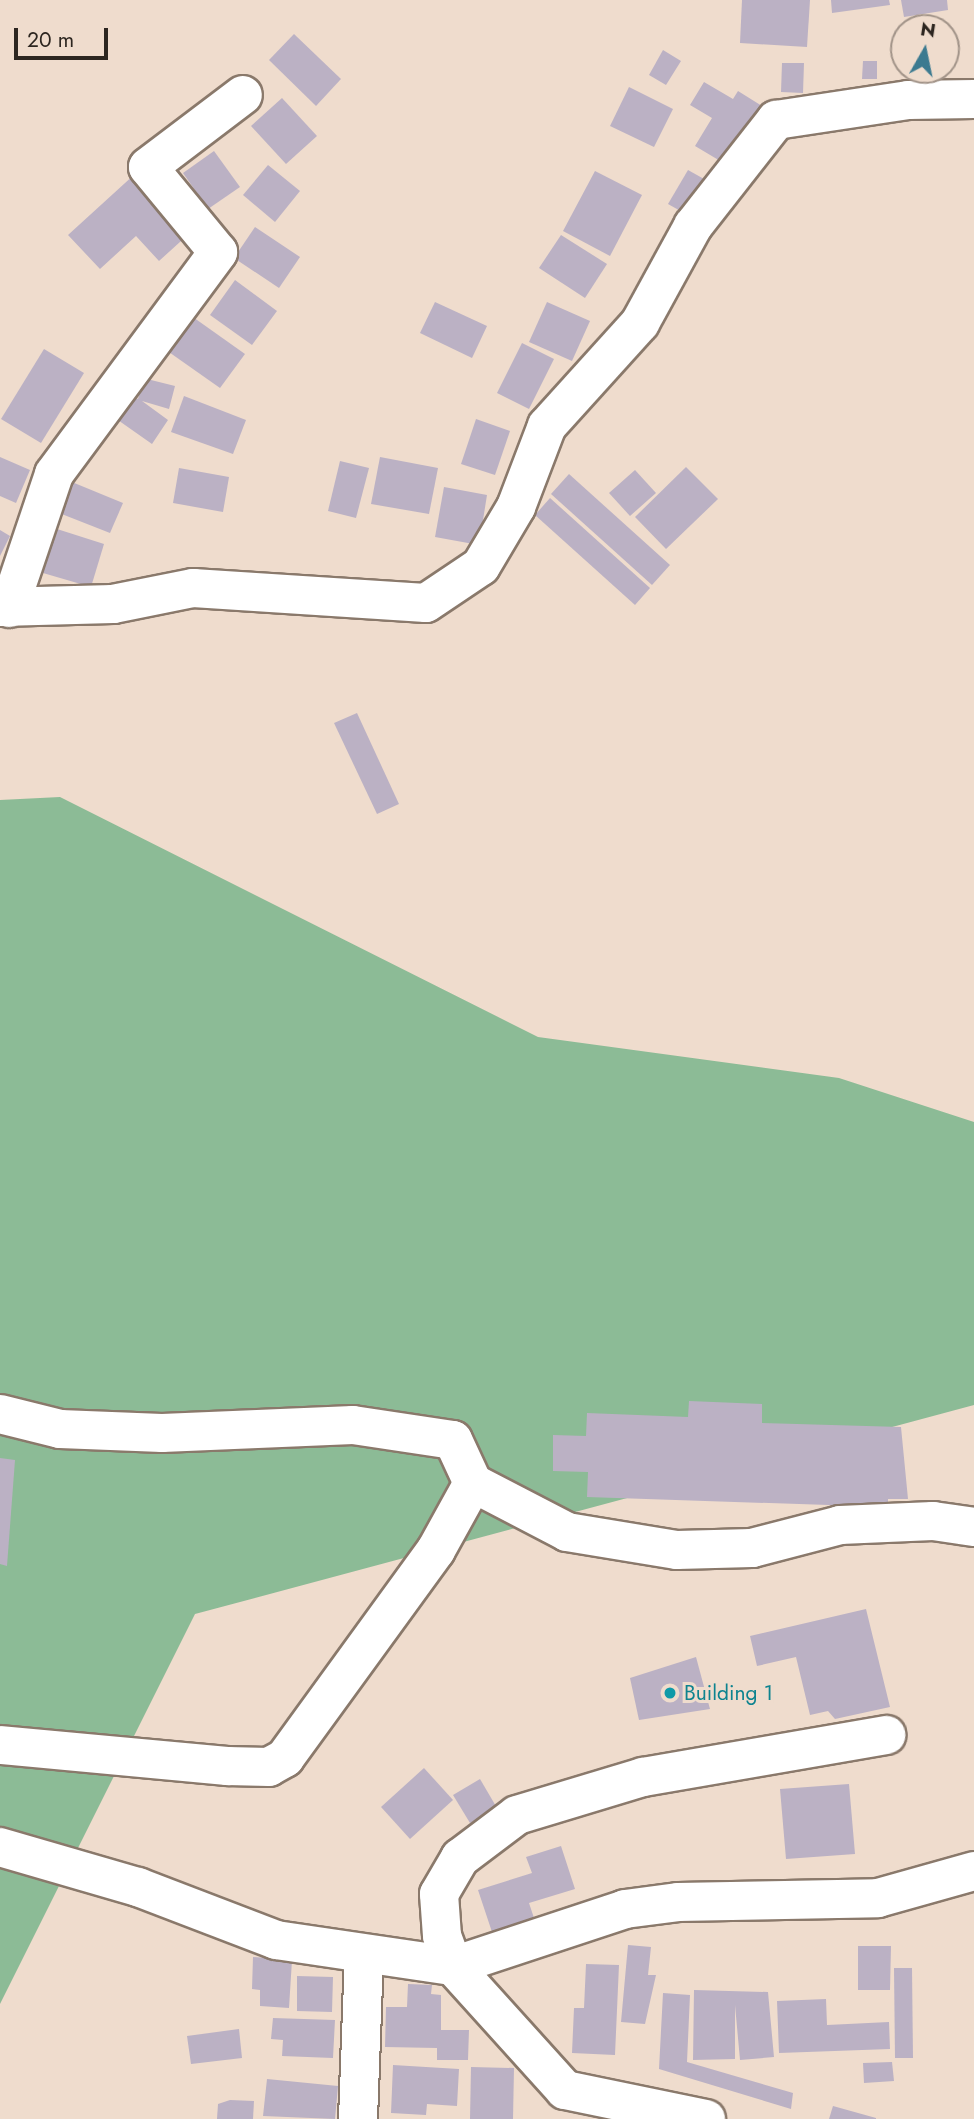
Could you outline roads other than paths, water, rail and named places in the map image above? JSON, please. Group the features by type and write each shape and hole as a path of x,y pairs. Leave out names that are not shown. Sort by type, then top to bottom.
{"street":[{"path":"243,95 148,167 218,252 54,474 4,608 113,604 193,588 426,603 481,566 516,507 547,426 640,323 693,226 776,120 908,100 974,99"},
{"path":"0,1414 60,1429 162,1433 353,1425 453,1440 473,1483 567,1532 677,1550 752,1548 840,1525 933,1521 974,1527"},
{"path":"0,1745 269,1768 285,1758 436,1550 473,1483"},
{"path":"706,2119 565,2105 453,1966 442,1936 439,1894 460,1858 517,1815 643,1776 886,1735"},
{"path":"0,1847 138,1887 276,1940 365,1956 453,1966 625,1909 678,1902 878,1898 974,1871"},
{"path":"358,2119 365,1956"}],"place":[{"name":"Building 1","path":"670,1693"}]}
